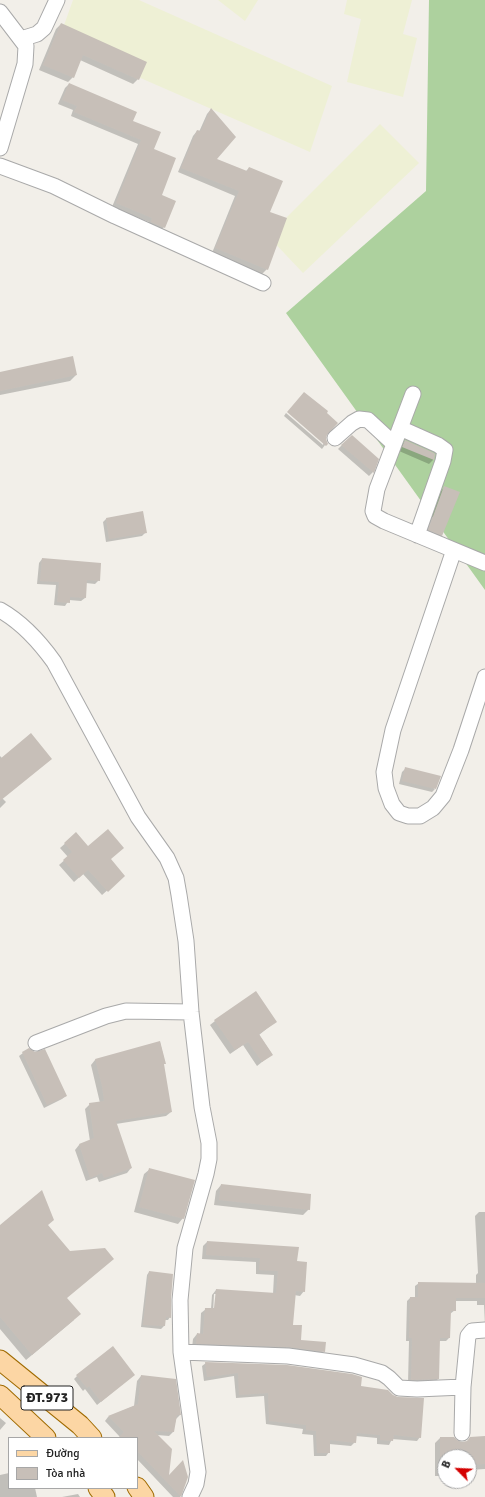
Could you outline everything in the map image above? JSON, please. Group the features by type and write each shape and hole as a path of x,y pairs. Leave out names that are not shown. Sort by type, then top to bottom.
{"main road":[{"name":"ĐT.973","path":"0,1360 80,1425 91,1437"},
{"name":"ĐT.973","path":"0,1395 45,1437"},
{"path":"138,1488 144,1497"},
{"path":"99,1489 105,1497"}],"street":[{"path":"21,39 37,34 44,28 57,0"},
{"path":"0,12 26,46 25,64 0,148"},
{"path":"0,166 54,186 115,216 263,283"},
{"path":"413,394 377,489 373,512 375,516 384,521 485,563"},
{"path":"335,438 359,418 368,420 394,444"},
{"path":"400,428 438,445 445,450 443,461 417,535"},
{"path":"454,550 393,730 384,772 386,788 392,804 399,813 408,816 420,816 433,808 443,796 461,750 485,677"},
{"path":"0,610 28,630 42,644 54,662 138,817 167,858 176,878 186,941 191,1012 202,1107 209,1143 209,1158 206,1174 185,1248 180,1300 181,1352 198,1472 196,1484 190,1497"},
{"path":"36,1043 106,1016 126,1011 191,1012"},
{"path":"462,1433 463,1387 468,1336 472,1331 485,1330"},
{"path":"181,1352 288,1356 354,1365 371,1369 382,1373 399,1388 417,1389 463,1387"}],"green space":[{"path":"73,0 139,0 332,86 310,152 58,42"},
{"path":"218,0 258,0 245,21"},
{"path":"347,0 412,0 403,34 417,38 403,97 347,82 361,19 344,14"},
{"path":"429,0 485,0 485,590 286,313 426,191"},
{"path":"380,124 419,163 303,273 268,236"}],"building":[{"path":"61,23 147,62 139,80 83,55 74,78 43,65"},
{"path":"69,83 137,112 133,121 161,132 154,149 176,158 162,195 176,201 165,228 151,222 152,218 116,203 141,140 74,112 77,106 62,100"},
{"path":"211,108 236,137 217,159 247,171 249,167 283,181 270,212 287,218 268,270 215,248 239,191 181,168 197,130 201,131"},
{"path":"73,356 77,375 0,391 0,372"},
{"path":"304,392 328,411 327,413 338,423 327,435 326,439 328,444 326,446 287,412"},
{"path":"352,435 379,459 374,473 341,445"},
{"path":"405,440 434,453 434,460 402,447"},
{"path":"444,486 460,492 442,536 428,530"},
{"path":"143,511 147,533 109,539 106,518"},
{"path":"42,558 101,563 100,581 87,580 86,598 70,597 70,603 57,602 59,582 40,581"},
{"path":"31,733 52,759 0,801 0,759"},
{"path":"405,767 441,776 436,789 402,781"},
{"path":"108,829 124,848 111,859 125,876 108,892 88,870 79,878 63,860 72,852 64,843 76,832 88,846"},
{"path":"256,991 277,1022 259,1034 273,1055 262,1062 248,1042 235,1050 214,1020"},
{"path":"160,1041 166,1064 164,1064 172,1112 116,1121 132,1168 104,1178 102,1173 90,1178 79,1144 94,1138 89,1103 104,1101 95,1059"},
{"path":"29,1048 35,1052 45,1049 67,1096 47,1105 22,1052"},
{"path":"149,1168 195,1180 184,1219 139,1207"},
{"path":"221,1184 311,1194 310,1210 219,1200"},
{"path":"42,1190 54,1220 48,1225 70,1251 105,1248 114,1259 67,1298 81,1314 32,1355 0,1317 0,1225"},
{"path":"207,1241 299,1247 297,1261 307,1262 305,1292 296,1291 293,1325 302,1325 301,1340 326,1342 325,1352 288,1347 196,1344 197,1333 203,1334 205,1308 214,1308 216,1289 276,1293 278,1271 259,1270 260,1258 206,1255"},
{"path":"149,1271 173,1274 171,1318 166,1317 165,1326 143,1325"},
{"path":"418,1282 485,1283 485,1298 456,1298 456,1311 451,1311 450,1338 440,1338 439,1379 411,1380 412,1338 409,1338 410,1297 418,1297"},
{"path":"113,1346 135,1375 101,1402 89,1386 87,1388 76,1375"},
{"path":"205,1362 287,1365 352,1374 362,1377 361,1386 388,1390 393,1395 398,1397 424,1398 421,1438 394,1435 393,1441 380,1440 380,1435 357,1433 356,1443 330,1440 330,1453 317,1453 316,1431 306,1430 306,1425 269,1421 268,1393 239,1395 238,1373 207,1377"},
{"path":"141,1375 176,1379 181,1415 177,1415 174,1432 154,1431 172,1449 169,1475 183,1460 188,1477 181,1497 138,1452 138,1437 119,1437 124,1432 108,1416 138,1404"},
{"path":"485,1436 485,1464 477,1464 477,1449 440,1449 440,1437 454,1437 462,1442 467,1441 470,1437"}]}
